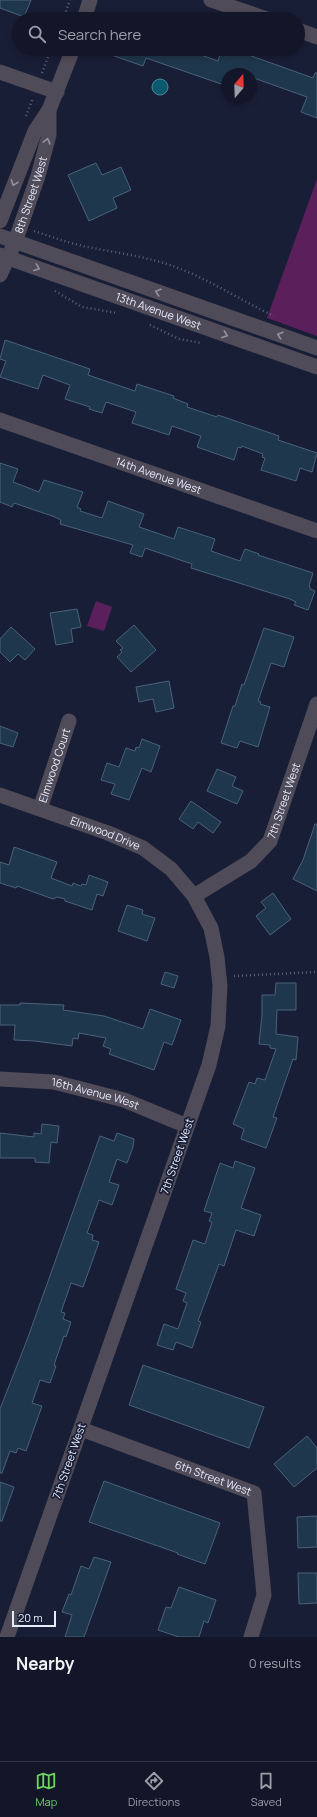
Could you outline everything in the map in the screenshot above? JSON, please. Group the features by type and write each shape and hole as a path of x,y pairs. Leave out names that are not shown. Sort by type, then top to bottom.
{"street":[{"path":"86,12 90,0"},
{"path":"211,0 246,12"},
{"path":"305,33 317,37"},
{"name":"8th Street West","path":"0,221 35,131 49,110 70,56"},
{"path":"0,72 57,92"},
{"name":"8th Street West","path":"0,276 4,256 15,242 38,176 49,135 49,110"},
{"name":"13th Avenue West","path":"0,236 317,348"},
{"name":"13th Avenue West","path":"4,256 317,367"},
{"name":"14th Avenue West","path":"0,420 317,531"},
{"name":"7th Street West","path":"5,1634 80,1429 209,1065 218,1026 219,976 211,928 194,896 251,860 270,841 317,704"},
{"name":"Elmwood Court","path":"40,809 69,721"},
{"name":"Elmwood Drive","path":"0,795 108,833 143,848 171,869 194,896"},
{"name":"16th Avenue West","path":"0,1079 54,1082 124,1100 187,1126"},
{"name":"6th Street West","path":"80,1429 254,1493 264,1595 251,1637"}],"path":[{"path":"66,12 70,0"},
{"path":"34,231 68,242 131,254 168,264 203,279 242,301 281,318"},
{"path":"219,976 317,972"}],"shaded area":[{"path":"317,179 317,336 267,318"},
{"path":"96,601 112,607 104,631 87,626"}],"water":[{"path":"160,79 166,81 168,87 166,93 160,95 154,93 152,87 154,81"}],"building":[{"path":"0,0 31,0 26,12 12,12 0,8"},
{"path":"114,56 204,56 218,61 219,56 252,56 313,78 315,73 317,73 317,118 301,112 307,97 257,79 257,68 221,68 221,84 146,58 143,66"},
{"path":"96,163 102,175 121,167 131,190 113,198 117,208 89,221 68,175"},
{"path":"5,340 90,369 88,375 135,391 137,384 174,396 173,398 188,404 187,407 217,417 218,415 279,436 278,440 317,453 312,472 300,468 296,481 261,470 265,458 262,457 263,454 242,446 241,448 238,447 234,460 197,447 201,436 172,426 169,435 132,423 136,412 106,402 102,413 89,409 90,407 65,399 70,385 43,375 38,389 0,377 6,361 0,359"},
{"path":"0,463 18,469 13,482 39,492 44,480 83,492 77,507 81,509 80,511 102,518 108,501 144,514 139,527 174,539 178,527 215,539 211,551 240,561 245,549 259,554 258,555 313,573 309,586 310,589 315,591 308,610 294,605 296,602 290,599 191,568 192,564 145,548 142,557 130,553 133,545 60,524 61,520 55,517 14,503 12,507 0,502"},
{"path":"77,609 81,627 71,629 73,642 56,645 50,613"},
{"path":"134,625 156,650 131,672 117,657 122,652 120,650 123,648 116,641"},
{"path":"11,627 35,649 25,660 18,654 10,662 0,652 0,639"},
{"path":"264,628 294,637 284,667 271,663 258,701 261,702 260,704 270,707 258,747 240,741 237,748 221,743 233,706 235,706 242,684 244,685"},
{"path":"169,681 174,708 156,712 153,699 139,702 136,687"},
{"path":"0,726 18,733 13,747 0,743"},
{"path":"142,739 160,746 151,772 142,768 129,800 111,794 115,784 101,780 107,763 119,767 126,748 135,751 136,747 139,748"},
{"path":"217,769 236,777 232,786 243,791 237,804 207,791"},
{"path":"191,801 221,822 213,833 198,822 193,829 179,819"},
{"path":"315,824 317,824 317,891 293,879 303,860"},
{"path":"14,847 57,862 51,878 72,886 73,883 81,886 82,884 86,885 89,875 108,882 103,896 97,894 92,910 65,901 65,899 57,897 53,899 17,886 16,888 0,883 0,862 9,865"},
{"path":"273,893 291,919 270,935 256,916 266,908 261,902"},
{"path":"127,905 143,910 142,914 155,918 147,941 118,931"},
{"path":"165,972 178,976 174,988 161,984"},
{"path":"276,983 296,983 296,1010 277,1010 276,1034 298,1037 296,1060 293,1059 273,1117 277,1118 266,1148 241,1139 244,1129 233,1124 249,1082 255,1084 257,1078 265,1080 276,1049 270,1048 270,1045 259,1044 262,1015 262,995 275,995"},
{"path":"20,1003 64,1005 63,1010 104,1016 143,1029 150,1009 181,1020 172,1045 164,1042 154,1070 109,1054 111,1049 103,1046 106,1038 79,1033 78,1039 73,1038 72,1046 14,1040 15,1025 0,1025 0,1005 20,1005"},
{"path":"42,1124 59,1126 57,1143 51,1142 49,1163 35,1162 35,1158 0,1158 0,1133 34,1137 34,1133 41,1134"},
{"path":"117,1133 134,1139 133,1147 127,1163 117,1159 109,1182 119,1185 112,1205 99,1200 87,1233 93,1235 92,1240 99,1242 83,1287 71,1283 61,1312 65,1313 63,1319 71,1322 66,1337 64,1336 54,1365 56,1366 50,1383 40,1380 32,1403 42,1406 26,1451 18,1448 16,1453 10,1451 2,1473 0,1473 0,1409 27,1340 100,1136 114,1141"},
{"path":"235,1161 255,1168 241,1208 261,1215 254,1236 236,1230 224,1266 219,1264 198,1321 201,1322 192,1348 176,1342 173,1350 157,1345 164,1324 178,1329 187,1303 183,1301 186,1293 176,1289 193,1240 205,1244 212,1222 209,1221 212,1213 204,1211 220,1163 233,1168"},
{"path":"143,1365 264,1407 249,1448 129,1405"},
{"path":"307,1436 317,1448 317,1468 294,1487 274,1464"},
{"path":"104,1481 220,1523 205,1564 89,1522"},
{"path":"0,1482 14,1487 2,1521 0,1521"},
{"path":"317,1516 317,1547 298,1548 297,1517"},
{"path":"94,1557 111,1562 100,1593 84,1637 65,1637 72,1615 62,1612 69,1594 71,1595 81,1566 89,1569"},
{"path":"298,1573 317,1573 317,1603 299,1604"},
{"path":"179,1587 216,1600 208,1623 204,1621 199,1637 179,1637 158,1630 166,1607 171,1608"}]}
